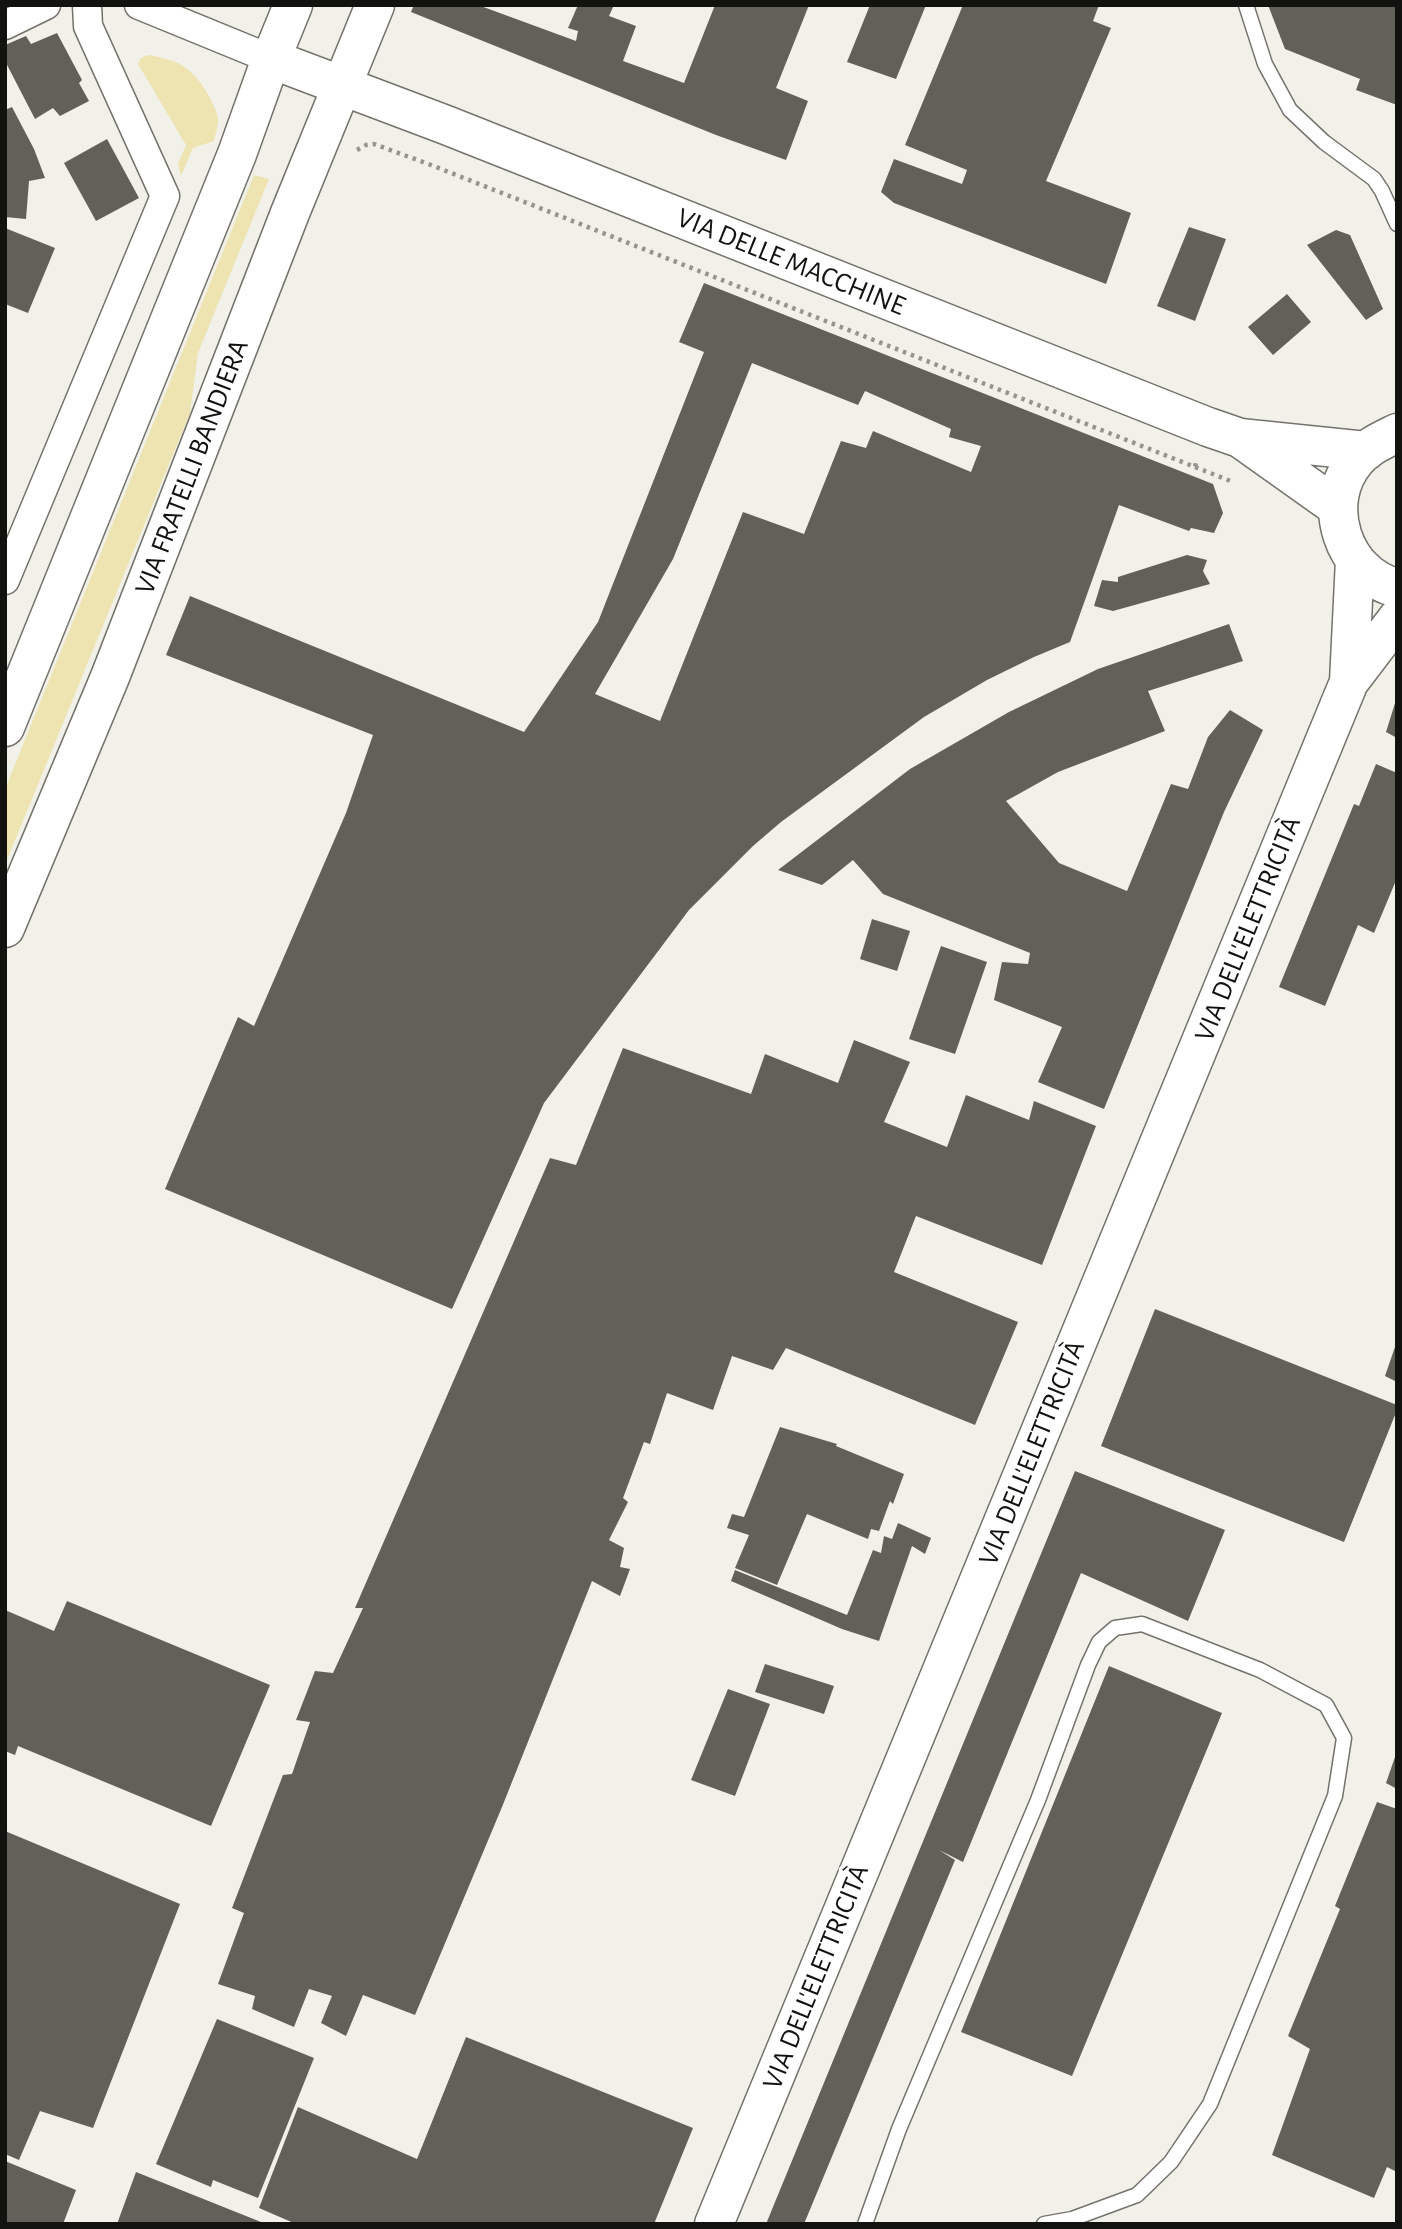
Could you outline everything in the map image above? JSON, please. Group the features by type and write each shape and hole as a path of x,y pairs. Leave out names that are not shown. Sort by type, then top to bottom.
{"street":[{"path":"5,25 46,5"},
{"path":"5,580 165,196 89,26 88,5"},
{"path":"139,5 271,59"},
{"path":"5,727 232,167 293,5"},
{"name":"VIA FRATELLI BANDIERA","path":"5,928 110,677 341,85 375,5"},
{"name":"VIA DELLE MACCHINE","path":"271,59 1240,438 1315,494 1337,507"},
{"path":"1385,436 1354,461 1342,484 1337,507 1340,532 1354,560 1387,586 1397,588"},
{"name":"VIA DELLE MACCHINE","path":"1240,438 1385,436"},
{"name":"VIA DELL'ELETTRICITÀ","path":"1349,682 1354,560"},
{"name":"VIA DELL'ELETTRICITÀ","path":"714,2224 1349,682 1397,619"}],"lane":[{"path":"1246,5 1265,64 1290,110 1324,142 1374,179 1397,224"},
{"path":"864,2224 899,2129 1038,1800 1088,1665 1099,1642 1115,1628 1142,1624 1261,1670 1326,1705 1345,1738 1335,1796 1210,2104 1171,2162 1137,2195 1072,2218 1044,2224"}],"path":[{"path":"354,154 359,148 374,144 1245,487"},
{"path":"1195,467 1198,457"}],"shaded area":[{"path":"149,55 170,60 186,68 198,80 215,108 218,124 214,141 193,148 181,176 178,164 186,145 138,64 141,58"},
{"path":"254,175 269,179 198,353 190,413 5,865 5,789"}],"building":[{"path":"414,5 478,5 576,41 578,31 568,28 578,5 614,5 609,16 636,26 623,61 684,83 715,5 809,5 776,88 808,101 786,160 716,135 411,12"},
{"path":"870,5 926,5 896,79 847,62"},
{"path":"963,5 1099,5 1093,21 1111,28 1046,181 1131,213 1106,284 894,203 881,192 894,159 962,184 967,170 905,145"},
{"path":"1268,5 1397,5 1397,105 1356,90 1360,79 1285,49"},
{"path":"57,33 82,80 79,83 89,101 60,116 53,108 35,119 5,61 5,45 26,36 31,44"},
{"path":"12,107 34,149 45,178 29,181 26,219 5,217 5,110"},
{"path":"107,139 139,198 96,221 64,163"},
{"path":"1189,227 1226,239 1195,321 1157,306"},
{"path":"5,228 55,248 28,313 5,304"},
{"path":"1336,230 1350,235 1383,309 1366,320 1307,245"},
{"path":"704,283 1213,484 1223,513 1214,533 1191,528 1189,531 1119,505 1070,642 987,680 924,717 781,822 689,910 544,1103 452,1309 165,1189 238,1017 254,1026 346,813 373,735 166,655 190,596 524,732 598,622 704,352 679,342","holes":["752,363 858,405 865,391 951,429 949,437 981,446 971,472 873,431 866,448 841,441 804,534 743,512 660,721 595,694 673,559"]},
{"path":"1287,294 1311,322 1273,355 1248,327"},
{"path":"1187,555 1207,560 1203,571 1210,584 1113,611 1094,606 1102,580 1118,582 1118,577"},
{"path":"1229,624 1243,661 1148,691 1165,731 1058,772 1006,801 1059,863 1127,891 1171,784 1188,789 1208,737 1230,710 1263,730 1224,812 1104,1109 1038,1082 1062,1027 994,1000 1002,962 1028,964 1030,953 883,894 853,860 822,885 778,870 910,769 1009,712 1098,669"},
{"path":"1397,700 1397,738 1386,732"},
{"path":"1376,764 1397,773 1397,878 1374,933 1358,925 1325,1006 1279,987 1354,804 1359,806"},
{"path":"872,919 910,931 897,971 860,959"},
{"path":"941,946 987,962 955,1054 909,1039"},
{"path":"854,1040 910,1062 884,1122 947,1147 966,1095 1029,1120 1034,1101 1096,1126 1042,1265 916,1216 894,1272 1018,1322 975,1425 786,1348 773,1370 732,1356 713,1410 667,1393 650,1444 644,1442 623,1498 628,1502 609,1540 624,1548 620,1567 630,1569 620,1596 592,1581 415,2015 363,1995 346,2036 321,2023 332,1996 309,1989 294,2027 252,2009 255,1996 218,1984 244,1913 232,1908 283,1775 292,1774 310,1722 296,1720 315,1671 333,1673 363,1608 355,1608 550,1158 576,1165 623,1048 751,1094 765,1054 838,1083"},
{"path":"1155,1309 1397,1405 1344,1542 1101,1446"},
{"path":"1397,1344 1397,1382 1385,1376"},
{"path":"780,1427 837,1444 836,1446 904,1474 879,1531 871,1529 868,1539 807,1514 777,1585 735,1568 749,1535 727,1528 732,1514 744,1517"},
{"path":"1075,1471 1225,1530 1188,1621 1081,1573 963,1862 939,1850 955,1860 804,2224 766,2224"},
{"path":"898,1523 931,1538 925,1554 912,1546 879,1641 842,1629 731,1581 735,1570 847,1615 873,1550 881,1553 884,1536 892,1539"},
{"path":"67,1601 270,1685 211,1826 18,1746 15,1755 5,1751 5,1610 54,1631"},
{"path":"765,1664 834,1686 824,1714 755,1692"},
{"path":"1109,1666 1222,1713 1072,2076 961,2032"},
{"path":"728,1689 770,1704 735,1796 691,1780"},
{"path":"1397,1754 1397,1789 1386,1783"},
{"path":"1377,1802 1397,1809 1397,2172 1387,2167 1374,2198 1272,2155 1310,2049 1288,2036 1340,1909 1335,1906"},
{"path":"5,1831 180,1904 93,2128 40,2111 19,2160 5,2154"},
{"path":"217,2019 314,2058 258,2198 213,2180 211,2187 156,2164"},
{"path":"466,2037 693,2128 654,2224 296,2224 259,2208 298,2107 417,2159"},
{"path":"5,2161 76,2190 63,2224 5,2224"},
{"path":"136,2172 266,2224 117,2224"}]}
